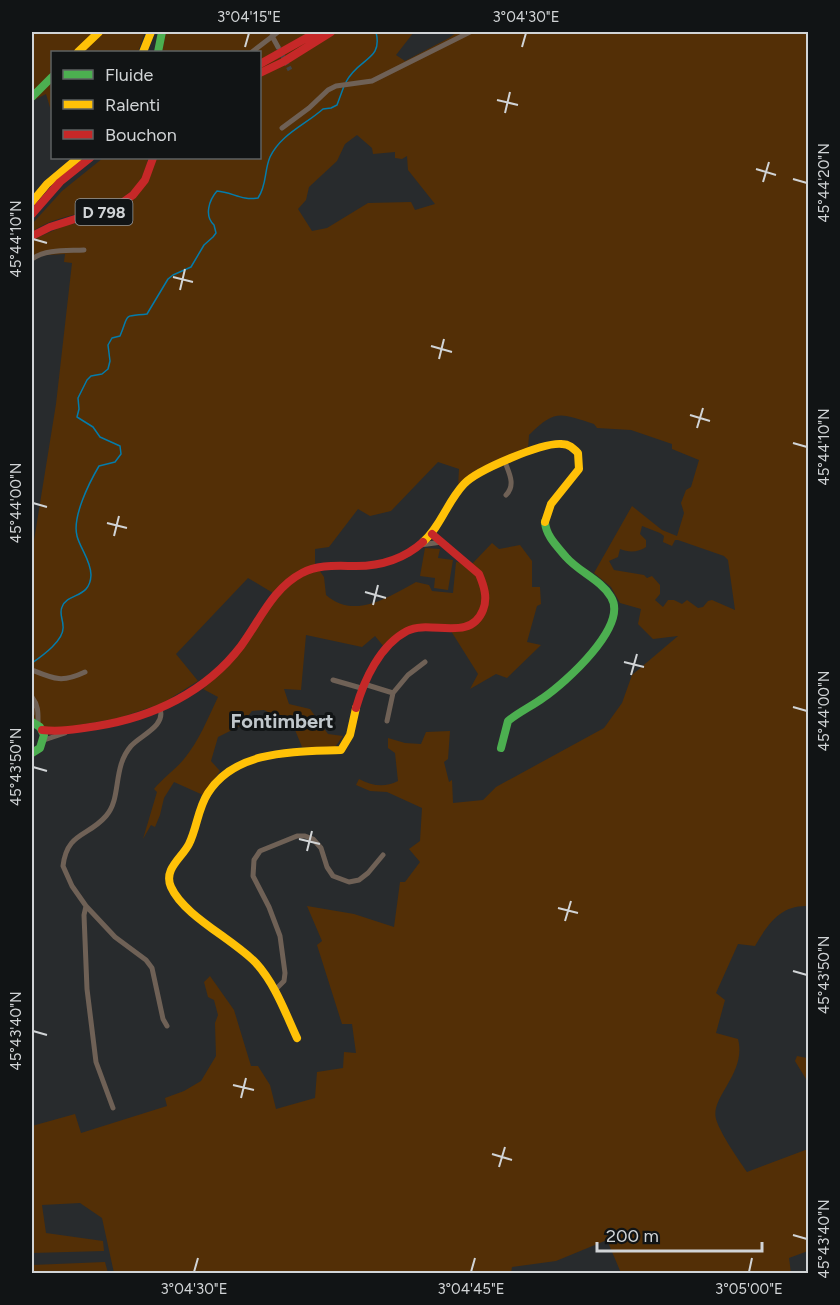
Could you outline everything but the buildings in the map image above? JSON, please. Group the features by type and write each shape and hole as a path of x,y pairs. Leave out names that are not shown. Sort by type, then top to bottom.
{"main road":[{"path":"79,51 99,32"},
{"path":"142,51 151,32"},
{"path":"158,51 162,32"},
{"path":"261,64 317,32"},
{"path":"261,73 283,62 331,32"},
{"path":"32,98 51,78"},
{"path":"32,196 66,159"},
{"path":"32,202 47,184 77,159"},
{"path":"32,214 60,182 89,159"},
{"name":"D 798","path":"32,236 57,222 103,212 119,206 138,191 153,159"},
{"path":"37,725 55,732 72,730 130,720 160,709 195,688 220,669 246,639 279,590 293,577 304,571 324,566 367,567 396,560 432,534 458,490 468,479 480,471 560,442 568,444 578,453 579,469 549,507 546,515 546,529 550,538 577,568 605,587 615,601 616,611 607,632 584,662 544,697 508,721 501,748"},
{"path":"297,1038 275,990 256,962 180,899 171,888 168,876 170,869 186,850 193,836 207,795 228,771 250,761 294,751 341,750 349,739 363,686 391,643 400,635 417,627 460,628 473,622 483,609 486,590 479,574 432,534"},
{"path":"32,753 40,748 44,740 37,725"}],"street":[{"path":"253,51 278,32"},
{"path":"282,128 328,90 336,86 372,81 470,32"},
{"path":"272,36 278,47"},
{"path":"32,259 54,251 84,250"},
{"path":"505,462 512,485 507,495"},
{"path":"419,545 442,542"},
{"path":"387,721 393,693 408,675 425,662"},
{"path":"32,670 55,679 70,679 85,672"},
{"path":"333,680 393,693"},
{"path":"32,697 38,711 37,725"},
{"path":"32,703 32,714"},
{"path":"160,709 162,714 159,722 138,739 123,758 115,797 107,816 76,837 65,852 63,866 86,906 115,937 146,960 152,968 163,1019 167,1026"},
{"path":"44,740 72,730"},
{"path":"275,990 284,981 285,973 280,936 269,907 253,876 254,860 260,851 297,836 305,836 313,839 321,848 327,867 333,876 349,882 359,880 368,873 383,855"},
{"path":"86,906 84,915 87,989 96,1062 113,1108"}],"shaded area":[{"path":"32,32 145,32 138,51 51,51 51,111 46,94 32,101"},
{"path":"166,32 414,32 396,55 405,61 457,32 808,32 808,906 782,912 770,923 755,946 738,944 716,993 725,1000 716,1033 738,1039 739,1051 738,1063 718,1102 716,1111 718,1125 725,1138 747,1172 808,1149 808,1251 789,1258 791,1273 621,1273 607,1240 556,1261 512,1267 511,1273 114,1273 102,1218 80,1203 42,1205 46,1233 103,1241 104,1251 32,1253 32,1126 75,1114 81,1133 167,1106 165,1098 201,1081 216,1056 215,1023 218,1015 214,1000 208,997 204,982 210,976 234,1010 251,1066 258,1066 270,1085 276,1109 315,1098 317,1072 343,1068 344,1052 356,1053 352,1024 342,1024 317,945 322,941 307,906 354,914 394,927 400,882 405,882 420,862 409,849 420,841 422,808 387,792 370,791 356,785 359,779 378,785 388,785 398,781 395,753 388,748 388,738 405,743 421,744 426,732 450,731 448,759 444,762 449,782 452,780 453,803 483,800 496,787 604,728 622,703 632,675 678,636 653,639 638,624 641,609 620,603 611,587 594,573 632,506 662,530 677,536 684,513 681,503 686,490 691,487 699,460 672,449 672,444 631,430 597,428 594,424 583,420 558,416 545,421 529,435 528,449 479,468 458,487 459,469 438,462 391,511 370,516 358,509 329,547 315,549 315,564 324,577 326,595 348,606 360,606 383,599 416,582 429,585 432,591 453,593 456,562 472,564 492,543 499,549 520,545 532,561 532,587 540,587 541,604 537,606 527,642 541,645 507,678 496,674 470,689 478,674 451,631 409,629 385,648 375,636 362,647 306,635 301,690 284,689 289,704 310,709 328,734 343,736 335,747 302,747 293,725 264,710 252,711 240,726 218,737 211,761 220,771 203,795 174,782 164,798 155,827 151,825 143,839 157,792 154,789 194,745 218,697 203,689 212,681 273,593 248,578 176,654 198,681 163,703 119,718 56,729 32,725 32,553 56,404 72,263 64,262 65,254 32,256 32,240 66,225 85,222 118,210 155,159 261,159 261,51 162,51","holes":["357,135 372,148 373,154 395,152 395,158 402,159 407,156 408,170 435,204 415,210 411,202 368,203 327,228 312,231 298,209 306,200 309,187 337,161 345,144","642,526 664,536 663,542 672,546 675,540 678,540 724,556 728,560 735,610 712,600 698,608 687,600 682,604 668,600 663,607 655,600 660,594 660,585 652,576 647,578 644,575 614,570 609,561 618,557 620,549 634,551 646,547 646,540 640,534"]},
{"path":"102,159 148,159 142,178 131,191 117,201 47,223 32,232 32,224 62,191"},
{"path":"425,548 440,549 438,558 453,560 448,590 434,588 435,578 420,576"},
{"path":"808,1054 808,1079 806,1079 795,1061 797,1056 807,1058"},
{"path":"105,1262 108,1273 32,1272 32,1265"}],"waterway":[{"path":"346,82 351,74 373,54 376,49 376,32"},
{"path":"32,663 52,647 60,637 63,631 61,610 65,602 83,592 90,583 89,565 77,536 79,510 99,466 115,462 121,454 120,446 100,437 93,427 77,417 78,398 87,380 108,369 110,361 108,345 112,338 120,336 126,320 133,315 147,314 168,279 191,267 204,245 216,233 208,213 210,203 217,191 247,198 258,198 263,188 268,162 280,142 323,109 337,105 344,86"}],"tunnel":[{"path":"278,47 290,70"}],"traffic: fast":[{"path":"158,51 162,32"},
{"path":"32,97 51,78"},
{"path":"501,748 508,721 553,691 579,667 603,638 611,623 614,609 607,591 571,562 547,532 545,522"},
{"path":"32,722 40,727 44,735 40,748 32,753"}],"traffic: slow":[{"path":"79,51 99,32"},
{"path":"143,51 151,32"},
{"path":"32,202 47,184 77,159"},
{"path":"423,542 435,529 458,491 471,478 540,447 567,445 578,453 579,469 551,504 545,522"},
{"path":"297,1038 263,971 246,954 177,898 171,887 169,875 189,844 208,793 220,779 234,768 268,756 305,751 341,750 350,735 356,708"}],"traffic: jam":[{"path":"261,63 317,32"},
{"path":"261,73 283,62 331,32"},
{"path":"32,214 60,182 89,159"},
{"path":"32,236 50,227 119,205 133,195 145,180 153,159"},
{"path":"356,708 374,664 397,637 416,628 469,626 477,620 483,610 485,592 479,574 432,534"},
{"path":"42,730 70,730 118,722 177,700 212,677 227,662 241,646 275,596 292,579 308,570 321,567 366,566 384,563 408,553 423,542"}],"district":[{"name":"Fontimbert","path":"282,721"}]}
